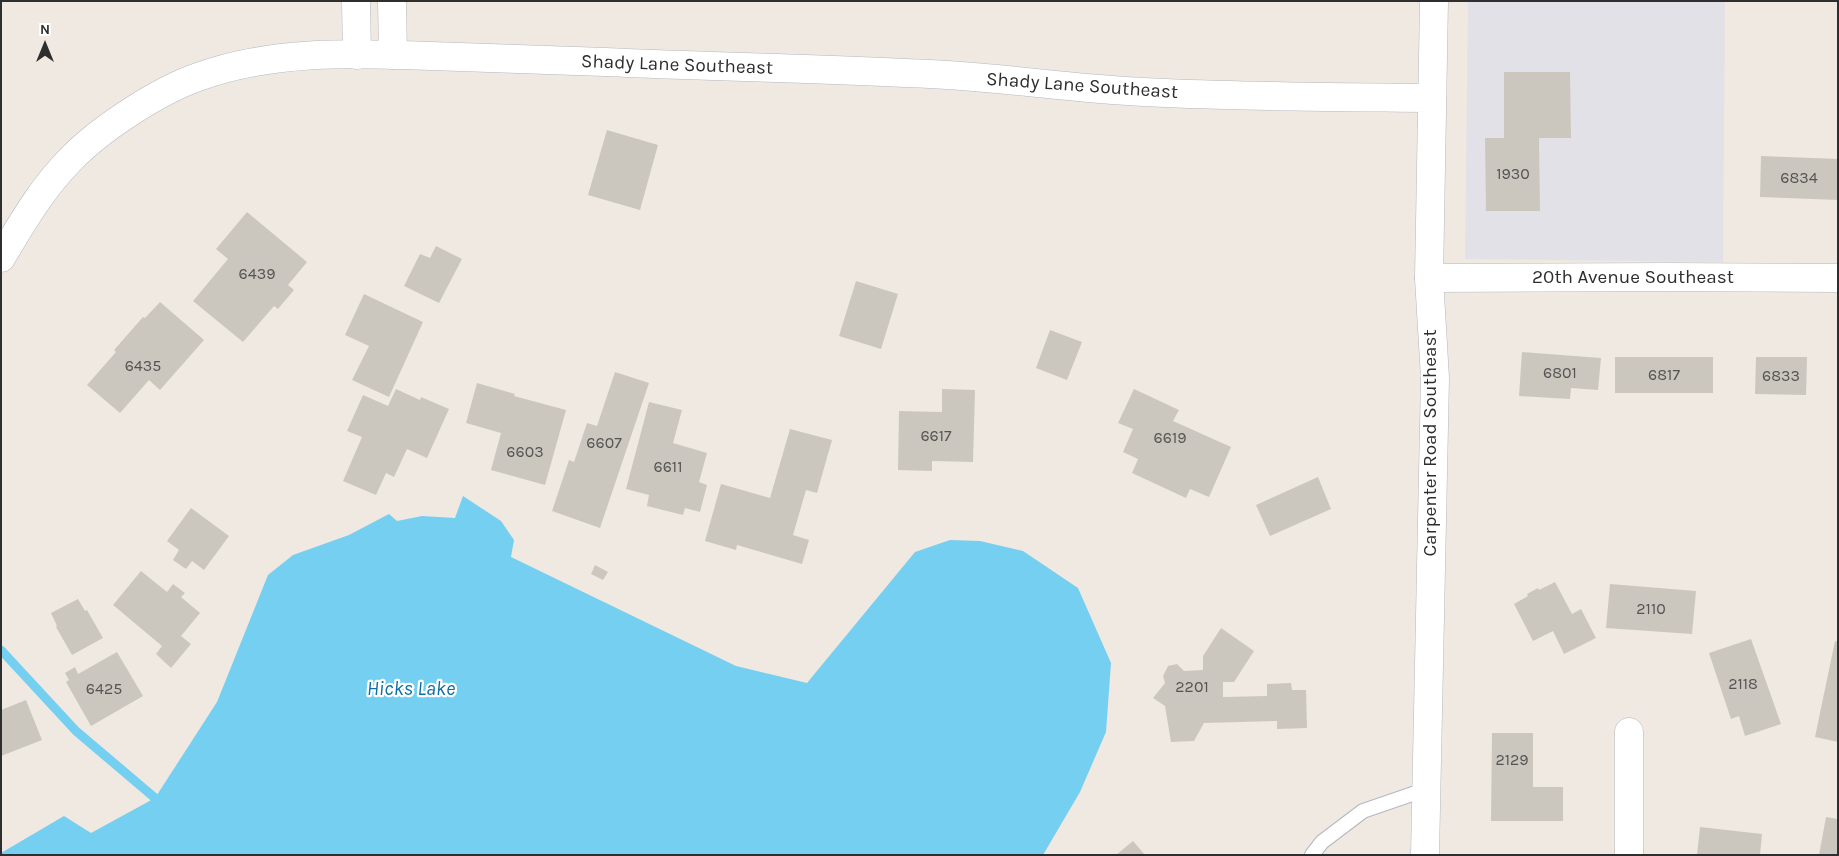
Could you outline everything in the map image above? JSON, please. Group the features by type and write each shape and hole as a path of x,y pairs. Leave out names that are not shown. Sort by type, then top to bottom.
{"street":[{"path":"356,1 357,54"},
{"path":"392,1 393,54"},
{"name":"Carpenter Road Southeast","path":"1425,855 1435,378 1429,278 1434,1"},
{"name":"Shady Lane Southeast","path":"1,258 44,190 72,157 110,126 152,99 197,77 245,64 288,56 393,54 949,75 1140,92 1432,98"},
{"name":"20th Avenue Southeast","path":"1429,278 1838,278"},
{"path":"1629,732 1629,855"}],"lane":[{"path":"1312,855 1322,842 1363,811 1427,789"}],"shaded area":[{"path":"1468,1 1725,1 1723,262 1465,259"}],"water":[{"name":"Hicks Lake","path":"463,496 501,521 514,540 511,557 736,666 807,683 915,552 950,540 980,541 1023,551 1078,588 1111,663 1106,732 1080,792 1043,855 1,855 1,853 64,816 91,833 155,798 217,702 268,575 293,555 349,535 389,514 397,521 422,516 455,518"}],"building":[{"path":"1504,72 1570,72 1571,138 1539,138 1540,211 1486,211 1485,138 1504,138"},
{"path":"607,130 658,145 640,210 588,195"},
{"path":"1761,156 1838,159 1838,200 1760,197"},
{"path":"247,212 307,262 288,285 294,290 278,309 274,306 243,342 193,301 228,259 216,249"},
{"path":"436,246 462,259 439,303 404,286 420,254 430,258"},
{"path":"856,281 898,294 881,349 839,336"},
{"path":"364,294 423,322 389,397 352,380 369,346 345,335"},
{"path":"160,302 204,340 160,390 149,380 120,413 87,385 143,317 145,318"},
{"path":"1050,330 1082,342 1067,380 1036,368"},
{"path":"1522,352 1601,358 1598,390 1571,388 1570,399 1519,396"},
{"path":"1615,357 1713,357 1713,393 1615,393"},
{"path":"1756,357 1807,357 1806,395 1755,394"},
{"path":"615,372 649,383 600,528 552,511 569,460 574,462 587,423 597,426"},
{"path":"477,383 515,394 514,396 566,410 545,485 491,470 501,433 466,423"},
{"path":"396,389 420,400 421,397 449,409 427,458 407,449 394,477 386,473 376,495 343,481 362,437 347,431 363,395 388,406"},
{"path":"942,389 975,390 973,462 932,461 932,471 898,470 899,411 942,412"},
{"path":"1134,389 1179,410 1173,421 1231,447 1209,497 1190,489 1186,498 1132,473 1138,459 1123,452 1133,429 1118,423"},
{"path":"649,402 682,410 673,443 707,453 699,482 707,485 700,512 685,508 683,515 647,506 649,495 626,489"},
{"path":"790,429 832,440 817,493 806,490 793,535 809,540 802,564 737,545 736,550 705,541 721,484 770,498"},
{"path":"1318,477 1331,509 1270,536 1256,505"},
{"path":"191,508 229,536 204,570 192,561 186,569 173,560 179,550 167,541"},
{"path":"595,565 608,572 603,580 591,574"},
{"path":"141,571 167,592 173,584 185,593 181,597 200,613 181,636 191,644 171,668 156,654 162,646 113,605"},
{"path":"1555,582 1572,614 1581,609 1596,638 1564,654 1553,631 1533,641 1514,604 1538,588 1539,590"},
{"path":"1610,584 1696,591 1692,634 1606,628"},
{"path":"78,599 85,611 87,610 103,638 72,655 56,627 51,613"},
{"path":"1221,628 1254,651 1234,682 1223,682 1223,697 1267,696 1267,684 1291,683 1292,690 1306,690 1307,728 1277,729 1277,721 1204,723 1194,741 1171,742 1165,706 1153,698 1165,683 1163,676 1168,666 1177,664 1184,671 1203,670 1203,656"},
{"path":"1751,639 1781,724 1745,736 1739,716 1731,719 1709,653"},
{"path":"1835,641 1838,642 1838,742 1815,737"},
{"path":"117,652 143,696 91,726 66,682 69,680 65,673 75,667 78,674"},
{"path":"26,700 42,740 1,756 1,710"},
{"path":"1492,733 1533,733 1533,787 1563,787 1563,821 1491,821"},
{"path":"1826,817 1838,819 1838,855 1819,855"},
{"path":"1700,827 1762,834 1760,855 1697,855"},
{"path":"1133,841 1145,855 1116,855"}],"waterway":[{"path":"1,650 76,731 155,798 155,810"}]}
